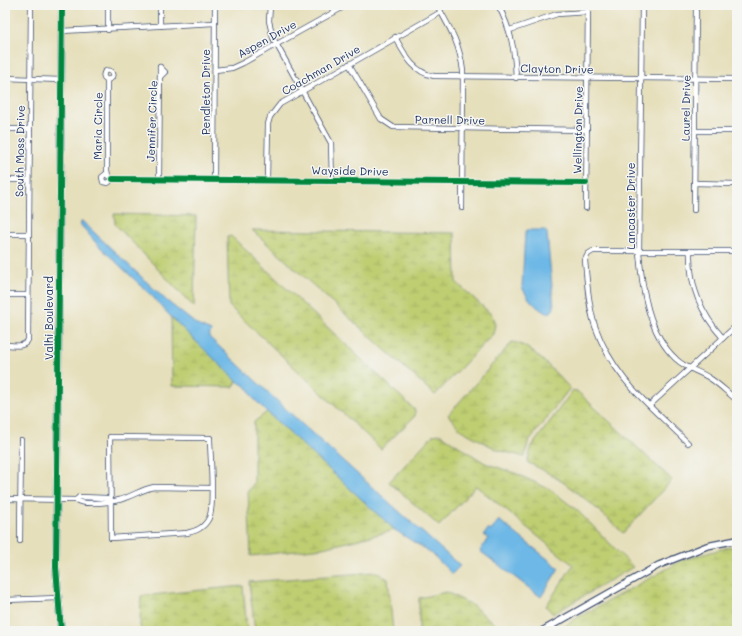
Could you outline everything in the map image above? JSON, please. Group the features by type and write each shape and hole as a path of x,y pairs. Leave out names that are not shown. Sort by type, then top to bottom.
{"street":[{"name":"South Moss Drive","path":"5,345 26,344 28,340 31,5"},
{"name":"Valhi Boulevard","path":"62,5 56,567 62,631"},
{"path":"108,5 108,30"},
{"path":"160,5 160,26"},
{"name":"Pendleton Drive","path":"214,180 215,5"},
{"path":"270,5 271,33 276,45 331,142 332,181"},
{"name":"Aspen Drive","path":"215,70 232,68 346,5"},
{"path":"437,5 459,46 463,77 462,208"},
{"path":"498,5 510,30 516,55 516,78"},
{"name":"Wellington Drive","path":"586,208 588,5"},
{"name":"Lancaster Drive","path":"642,5 639,252 645,301 655,328 665,346 676,359 690,369 711,378 737,400"},
{"name":"Laurel Drive","path":"694,210 696,5"},
{"name":"Coachman Drive","path":"267,180 267,128 270,117 280,104 302,90 441,12"},
{"path":"510,30 557,14 588,12"},
{"path":"61,32 215,23"},
{"name":"Clayton Drive","path":"395,37 407,58 420,72 434,76 737,79"},
{"name":"Parnell Drive","path":"349,64 378,115 388,125 397,128 463,130 587,130"},
{"name":"Jennifer Circle","path":"159,179 160,67"},
{"path":"5,78 61,80"},
{"name":"Maria Circle","path":"107,80 107,173 113,179 108,183 103,182 102,177 107,173"},
{"path":"5,129 30,129"},
{"path":"695,131 737,131"},
{"name":"Wayside Drive","path":"113,179 586,183"},
{"path":"5,180 29,180"},
{"path":"694,183 737,184"},
{"path":"5,234 28,234"},
{"path":"688,443 624,381 609,358 595,325 585,260 588,254 593,251 737,251"},
{"path":"690,251 690,272 698,300 711,324 723,338"},
{"path":"5,295 28,295"},
{"path":"650,405 737,325"},
{"path":"110,437 210,438 211,488 211,513 204,526 196,531 150,536 111,538 110,437"},
{"path":"20,542 21,440"},
{"path":"5,498 76,500 79,497 100,497 110,500 124,499 145,488 211,488"},
{"path":"542,631 676,558 707,546 737,540"},
{"path":"5,600 58,598"}],"green space":[{"path":"114,214 196,216 194,307 115,224"},
{"path":"252,230 455,233 456,282 492,315 495,325 493,334 435,395"},
{"path":"231,236 415,410 415,416 381,449 229,306 227,237"},
{"path":"171,317 237,381 234,387 172,386"},
{"path":"512,342 527,348 535,354 570,388 528,442 525,457 498,450 461,430 448,415"},
{"path":"573,390 578,392 672,480 623,533 601,512 566,484 527,462 532,446"},
{"path":"267,412 395,530 323,548 251,556 248,491 254,483 254,422"},
{"path":"440,434 485,463 517,474 551,490 578,511 633,567 553,614 546,606 573,565 476,486 439,526 389,482 433,435"},
{"path":"728,547 737,547 737,631 559,631 575,619 683,560"},
{"path":"376,572 388,579 393,631 255,631 249,582"},
{"path":"243,586 247,631 142,631 140,626 141,596"},
{"path":"446,592 472,605 503,631 419,631 419,598"}],"water":[{"path":"82,221 167,301 197,325 211,331 209,337 303,425 460,566 452,574 431,553 395,530 267,412 252,397 248,388 237,381 171,317 153,297 97,244 80,224"},
{"path":"527,230 545,230 547,233 554,308 551,312 546,313 535,305 526,295 522,287 525,233"},
{"path":"498,521 500,521 559,568 541,597 480,551 488,538 484,535 488,529 491,531"}],"cycle path":[{"path":"61,631 56,567 62,5"},
{"path":"113,179 586,183"}]}
